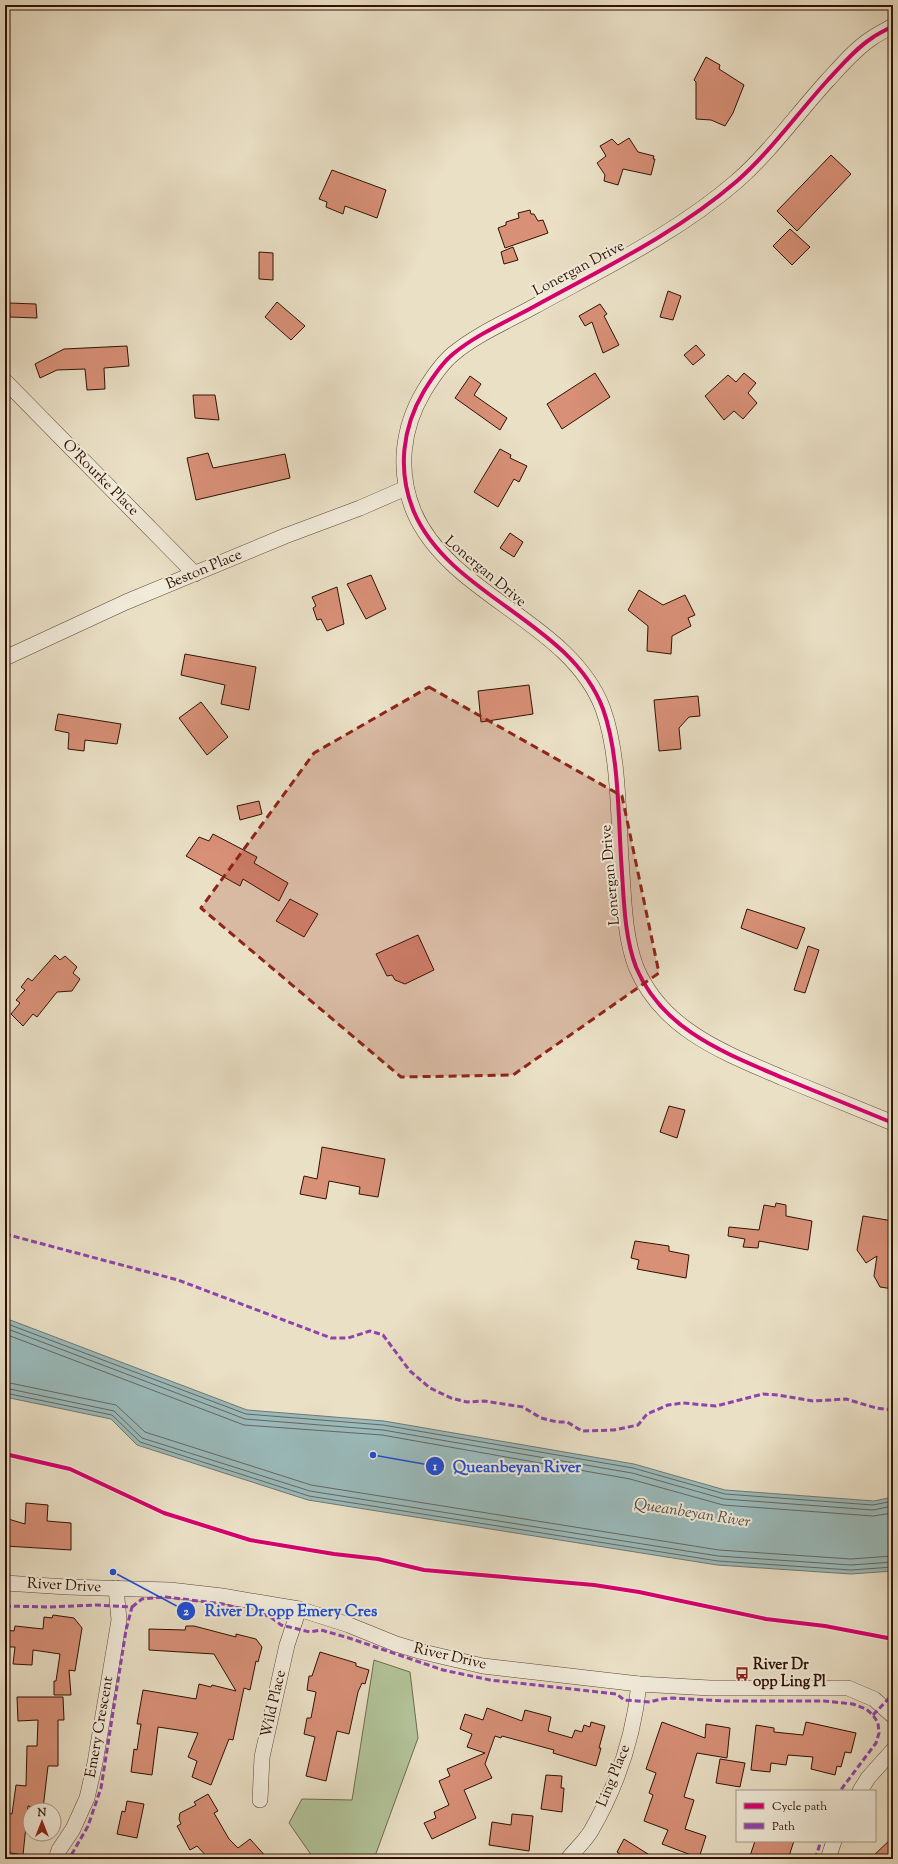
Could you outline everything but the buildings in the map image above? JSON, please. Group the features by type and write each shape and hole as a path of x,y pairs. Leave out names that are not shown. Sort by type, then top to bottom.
{"street":[{"name":"Lonergan Drive","path":"893,26 871,38 847,58 739,180 697,213 634,253 481,335 452,354 433,376 416,404 406,433 403,459 406,488 414,514 442,555 470,579 548,640 572,662 589,681 602,707 610,734 613,758 629,945 637,968 647,988 663,1009 682,1027 705,1042 740,1059 893,1123"},
{"name":"O'Rourke Place","path":"5,380 195,574"},
{"name":"Beston Place","path":"5,658 126,602 406,488"},
{"name":"River Drive","path":"5,1583 170,1590 222,1596 299,1609 349,1625 396,1644 449,1660 483,1666 639,1684 710,1688 848,1688 862,1692 874,1698 893,1716"},
{"name":"Emery Crescent","path":"56,1859 59,1850 74,1829 87,1798 118,1620 116,1588"},
{"name":"Wild Place","path":"260,1800 262,1757 287,1645 299,1609"},
{"name":"Ling Place","path":"568,1859 591,1831 614,1783 625,1754 636,1714 639,1684"},
{"path":"861,1790 868,1778 893,1750"},
{"path":"828,1859 834,1842"}],"highlighted area":[{"path":"429,687 622,796 659,973 513,1075 401,1077 201,908 314,753"}],"green space":[{"path":"374,1660 410,1672 418,1738 374,1859 314,1859 289,1823 302,1799 352,1800"}],"water":[{"name":"Queanbeyan River","path":"5,1318 247,1410 384,1421 634,1464 725,1490 874,1501 893,1497 893,1571 851,1574 717,1565 308,1500 137,1445 111,1419 5,1397"}],"marked path":[{"path":"5,1234 178,1280 331,1338 348,1338 370,1331 383,1335 410,1371 430,1388 451,1398 467,1402 484,1401 523,1407 541,1418 557,1422 567,1422 582,1431 614,1430 638,1425 647,1414 668,1405 683,1403 716,1406 763,1394 813,1401 846,1399 876,1408 893,1410"},
{"path":"132,1607 142,1599 166,1597 223,1604 263,1614 272,1618 281,1625 310,1632 321,1630 349,1638 443,1670 490,1680 617,1694 624,1700 650,1702 672,1698 726,1701 824,1701 853,1704 866,1709 873,1715 878,1723 879,1733 876,1743 841,1790"},
{"path":"5,1606 49,1607 97,1605 132,1607 126,1630 101,1788 88,1826 69,1859"},
{"path":"873,1715 893,1694"},
{"path":"815,1859 821,1842"}],"cycle path":[{"path":"893,26 875,36 854,52 761,158 714,200 639,249 482,334 462,347 449,358 434,376 417,405 411,420 404,450 405,481 409,497 414,512 431,541 454,566 539,631 565,653 587,679 603,709 609,727 613,747 623,897 627,933 632,956 647,989 662,1007 679,1023 718,1049 783,1078 893,1123"},
{"path":"5,1454 70,1469 164,1513 250,1540 334,1554 378,1559 424,1570 594,1585 639,1592 766,1619 825,1626 893,1639"}],"place":[{"name":"Queanbeyan River","path":"373,1455"},
{"name":"River Dr opp Emery Cres","path":"113,1572"},
{"name":"River Dr opp Ling Pl","path":"742,1674"}]}
